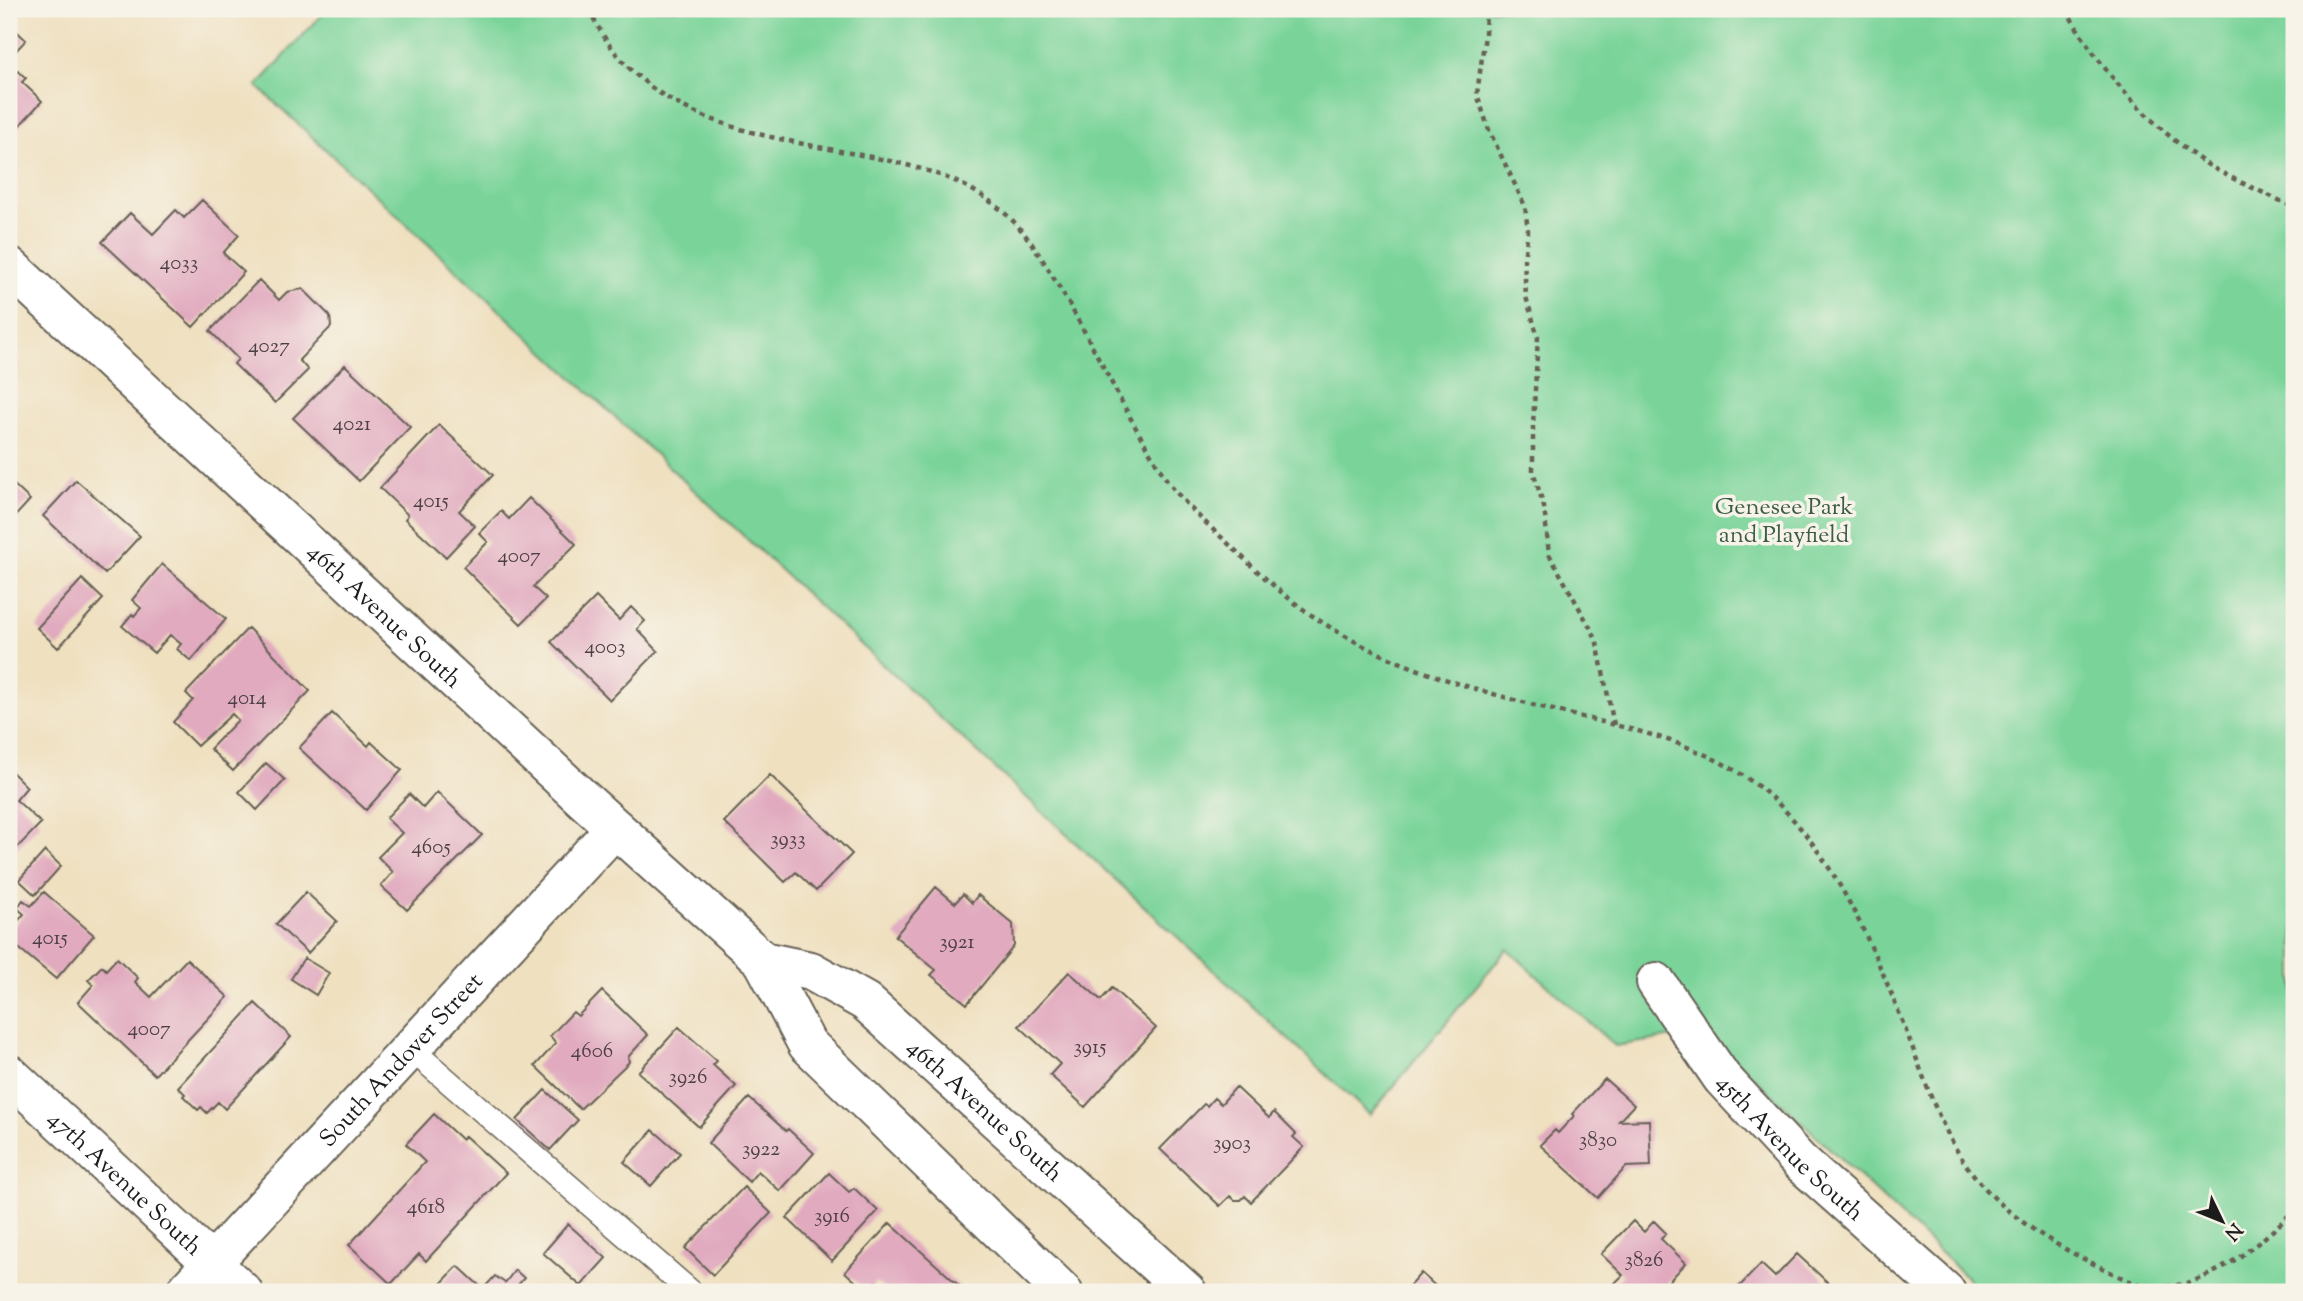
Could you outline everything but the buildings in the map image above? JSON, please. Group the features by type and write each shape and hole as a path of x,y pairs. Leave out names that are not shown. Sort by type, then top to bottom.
{"street":[{"name":"46th Avenue South","path":"9,266 615,828 763,961 807,1044 1063,1292"},
{"name":"South Andover Street","path":"185,1292 615,828"},
{"name":"46th Avenue South","path":"763,961 811,971 866,1002 1187,1292"},
{"name":"45th Avenue South","path":"1656,982 1723,1078 1800,1162 1946,1292"},
{"name":"47th Avenue South","path":"9,1074 243,1292"}],"lane":[{"path":"411,1049 691,1292"}],"path":[{"path":"589,9 608,44 631,71 668,100 713,120 747,131 915,166 946,176 1000,209 1027,236 1043,260 1165,477 1203,523 1305,611 1371,649 1424,672 1482,691 1648,733 1710,755 1766,793 1813,844 1838,881 1898,1011 1950,1139 1972,1173 1998,1202 2029,1227 2067,1251 2119,1277 2147,1286 2176,1289 2197,1280 2254,1246 2294,1210"},
{"path":"1486,9 1477,94 1489,130 1525,206 1528,231 1524,259 1527,297 1538,337 1533,471 1541,493 1549,554 1596,638 1614,725"},
{"path":"2066,9 2081,37 2136,106 2203,161 2294,206"}],"green space":[{"name":"Genesee Park and Playfield","path":"327,9 2294,9 2294,1292 1982,1292 1706,1032 1615,1046 1507,949 1370,1115 257,86"}]}
